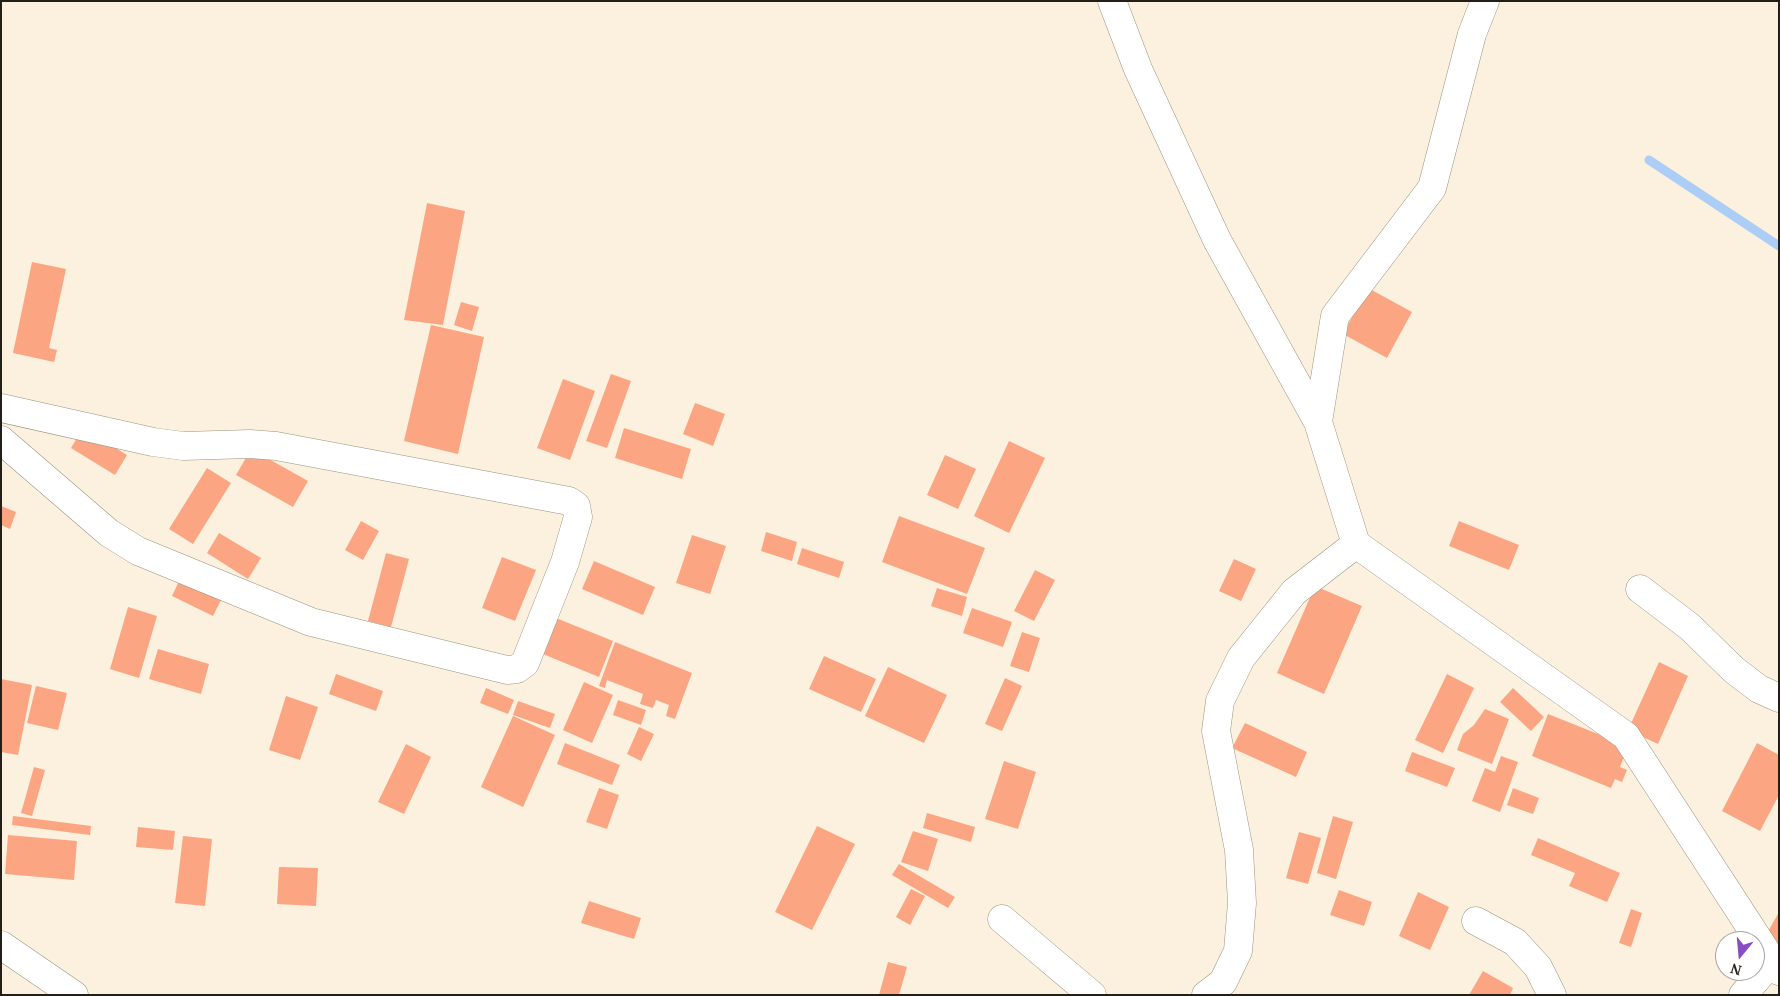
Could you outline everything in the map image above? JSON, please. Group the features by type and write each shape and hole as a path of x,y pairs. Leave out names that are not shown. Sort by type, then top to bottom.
{"street":[{"path":"1112,1 1138,69 1217,240 1318,422 1356,544 1626,736 1776,966 1743,995"},
{"path":"1318,422 1335,316 1432,188 1472,34 1485,1"},
{"path":"1,408 153,442 183,446 250,444 276,446 569,501 576,506 578,517 566,562 525,663 517,669 507,670 311,622 138,551 110,533 1,440"},
{"path":"1206,995 1223,982 1238,951 1242,903 1239,850 1216,731 1220,701 1241,658 1294,592 1356,544"},
{"path":"1640,589 1690,627 1734,670 1759,689 1779,698"},
{"path":"1002,920 1092,995"},
{"path":"1476,921 1515,942 1538,967 1552,995"},
{"path":"1,945 51,987 74,995"}],"building":[{"path":"427,203 465,211 443,325 404,320"},
{"path":"32,262 66,269 49,348 57,350 54,362 13,353"},
{"path":"1368,288 1412,312 1387,358 1343,334"},
{"path":"461,302 479,307 472,331 454,325"},
{"path":"431,325 484,337 458,454 404,441"},
{"path":"611,374 631,381 607,448 586,441"},
{"path":"563,379 595,391 570,460 537,448"},
{"path":"695,403 725,414 713,446 683,434"},
{"path":"83,428 127,455 115,475 71,448"},
{"path":"624,428 691,449 682,479 615,458"},
{"path":"1009,441 1045,458 1009,533 974,516"},
{"path":"251,449 308,481 293,507 236,475"},
{"path":"945,455 976,469 958,509 927,495"},
{"path":"207,468 231,483 193,544 169,529"},
{"path":"1,506 16,512 10,529 1,525"},
{"path":"899,516 985,548 967,594 882,562"},
{"path":"361,521 379,531 363,560 345,550"},
{"path":"1459,521 1519,545 1509,570 1449,546"},
{"path":"766,532 797,542 792,561 761,551"},
{"path":"219,533 261,558 248,579 207,553"},
{"path":"692,535 726,546 710,594 676,583"},
{"path":"802,548 844,562 839,578 797,564"},
{"path":"386,553 409,559 391,627 368,621"},
{"path":"502,557 536,570 515,621 482,608"},
{"path":"1234,559 1256,569 1241,601 1219,591"},
{"path":"594,561 655,587 643,615 582,589"},
{"path":"1035,570 1055,580 1034,621 1014,611"},
{"path":"181,577 222,598 213,616 172,596"},
{"path":"1315,586 1362,606 1324,694 1277,673"},
{"path":"937,588 967,597 962,616 931,606"},
{"path":"128,607 157,616 139,678 110,669"},
{"path":"972,608 1012,622 1003,647 963,633"},
{"path":"546,614 613,641 599,677 533,650"},
{"path":"1022,632 1040,638 1029,672 1010,666"},
{"path":"615,642 692,673 675,719 666,716 669,705 656,700 653,708 640,704 643,694 607,680 605,688 599,686"},
{"path":"158,649 209,664 201,694 149,679"},
{"path":"824,656 876,679 861,712 809,689"},
{"path":"1659,662 1688,676 1658,744 1628,730"},
{"path":"888,667 947,695 924,743 865,716"},
{"path":"336,674 383,691 376,711 329,694"},
{"path":"1447,674 1474,688 1443,753 1415,740"},
{"path":"1005,678 1022,686 1002,731 985,724"},
{"path":"1,679 32,685 18,755 1,752"},
{"path":"584,682 613,695 592,743 563,730"},
{"path":"36,686 67,693 58,730 27,723"},
{"path":"486,688 514,700 508,714 480,703"},
{"path":"1513,688 1544,717 1531,731 1500,702"},
{"path":"286,696 318,707 300,760 269,750"},
{"path":"618,700 646,710 641,725 613,715"},
{"path":"518,701 555,714 550,728 513,715"},
{"path":"1485,709 1509,719 1492,764 1457,750 1463,734 1474,725"},
{"path":"1548,714 1628,746 1630,762 1623,759 1620,767 1627,770 1622,782 1615,779 1611,788 1532,756"},
{"path":"513,716 555,735 523,807 481,787"},
{"path":"1245,723 1307,752 1296,777 1232,748"},
{"path":"639,727 654,734 641,761 627,754"},
{"path":"565,743 620,765 612,785 557,764"},
{"path":"1757,743 1779,755 1779,795 1760,831 1722,811"},
{"path":"406,744 431,757 404,814 378,802"},
{"path":"1412,752 1455,768 1447,787 1405,771"},
{"path":"1501,756 1518,762 1500,812 1472,801 1485,768 1495,772"},
{"path":"1004,761 1036,772 1018,829 985,819"},
{"path":"34,767 45,770 32,816 21,813"},
{"path":"599,788 619,795 607,829 586,822"},
{"path":"1513,788 1539,798 1533,814 1507,805"},
{"path":"927,813 975,827 971,842 923,828"},
{"path":"13,816 91,826 90,835 12,825"},
{"path":"1333,816 1353,822 1336,879 1317,873"},
{"path":"817,826 855,844 812,930 775,912"},
{"path":"138,827 175,831 173,850 136,847"},
{"path":"913,831 938,839 928,871 901,862"},
{"path":"1299,832 1321,838 1308,884 1286,878"},
{"path":"8,835 77,841 74,880 5,874"},
{"path":"183,836 212,839 205,906 175,903"},
{"path":"1538,838 1620,873 1607,902 1569,886 1575,873 1531,855"},
{"path":"899,864 955,897 948,908 892,875"},
{"path":"279,867 318,868 316,906 277,904"},
{"path":"911,889 925,896 910,925 896,917"},
{"path":"1339,890 1372,902 1364,926 1330,915"},
{"path":"1418,892 1449,907 1430,950 1399,936"},
{"path":"589,901 641,918 634,939 581,923"},
{"path":"1631,909 1642,913 1631,947 1619,943"},
{"path":"1779,912 1779,944 1765,937"},
{"path":"888,962 907,967 899,995 879,995"},
{"path":"1483,971 1513,988 1510,995 1469,995"}],"waterway":[{"path":"1649,160 1779,246"}]}
